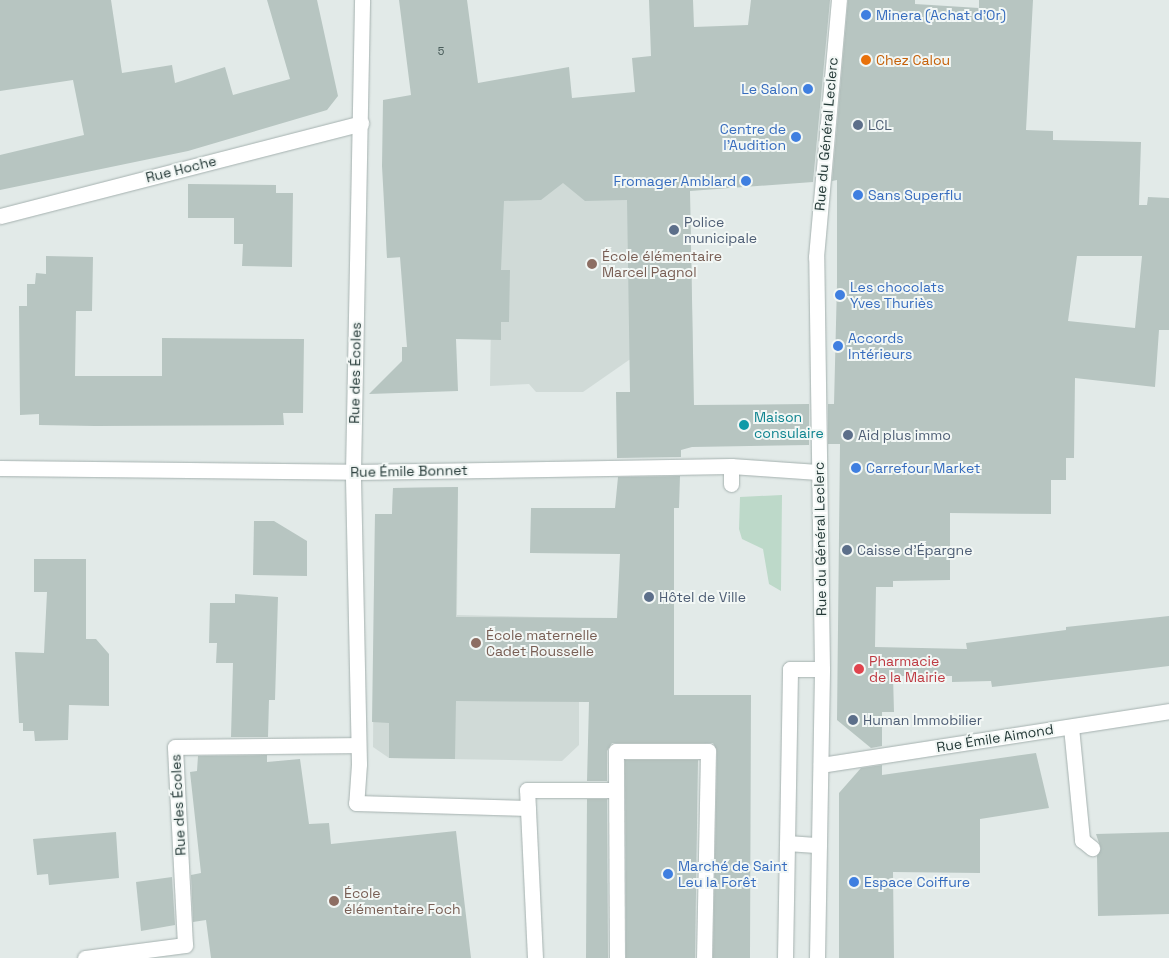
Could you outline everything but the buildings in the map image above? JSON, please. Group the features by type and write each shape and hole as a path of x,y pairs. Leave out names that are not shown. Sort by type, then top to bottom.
{"street":[{"name":"Rue des Écoles","path":"362,0 353,472 359,764 356,803 528,808"},
{"name":"Rue du Général Leclerc","path":"817,958 822,669 816,257 839,0"},
{"name":"Rue Hoche","path":"0,216 361,123"},
{"name":"Rue Émile Bonnet","path":"0,468 353,472 731,466 818,472"},
{"path":"731,466 731,484"},
{"path":"785,958 790,669 822,669"},
{"name":"Rue Émile Aimond","path":"820,766 1169,711"},
{"path":"1071,726 1082,840 1092,848"},
{"name":"Rue des Écoles","path":"85,958 185,945 175,748 358,745"},
{"path":"617,958 616,750 708,751 704,958"},
{"path":"536,958 527,790 615,790"},
{"path":"787,843 819,845"}],"shaded area":[{"name":"École élémentaire Marcel Pagnol","path":"576,142 662,201 690,201 693,359 629,360 583,392 536,392 529,384 490,386 492,253 387,258 384,187"},
{"name":"École maternelle Cadet Rousselle","path":"458,487 457,615 579,618 579,745 562,761 389,758 373,747 375,514 392,514 393,488"}],"green space":[{"path":"782,495 781,591 769,584 763,549 742,539 739,529 740,497"}],"place":[{"name":"Minera (Achat d'Or)","path":"866,15"},
{"name":"Chez Calou","path":"866,60"},
{"name":"Le Salon","path":"808,89"},
{"name":"LCL","path":"858,125"},
{"name":"Centre de l'Audition","path":"796,137"},
{"name":"Fromager Amblard","path":"746,181"},
{"name":"Sans Superflu","path":"858,195"},
{"name":"Police municipale","path":"674,230"},
{"name":"École élémentaire Marcel Pagnol","path":"592,264"},
{"name":"Les chocolats Yves Thuriès","path":"840,295"},
{"name":"Accords Intérieurs","path":"838,346"},
{"name":"Maison consulaire","path":"744,425"},
{"name":"Aid plus immo","path":"848,435"},
{"name":"Carrefour Market","path":"856,468"},
{"name":"Caisse d'Épargne","path":"847,550"},
{"name":"Hôtel de Ville","path":"649,597"},
{"name":"École maternelle Cadet Rousselle","path":"476,643"},
{"name":"Pharmacie de la Mairie","path":"859,669"},
{"name":"Human Immobilier","path":"853,720"},
{"name":"Marché de Saint Leu la Forêt","path":"668,874"},
{"name":"Espace Coiffure","path":"854,882"},
{"name":"École élémentaire Foch","path":"334,901"}]}
